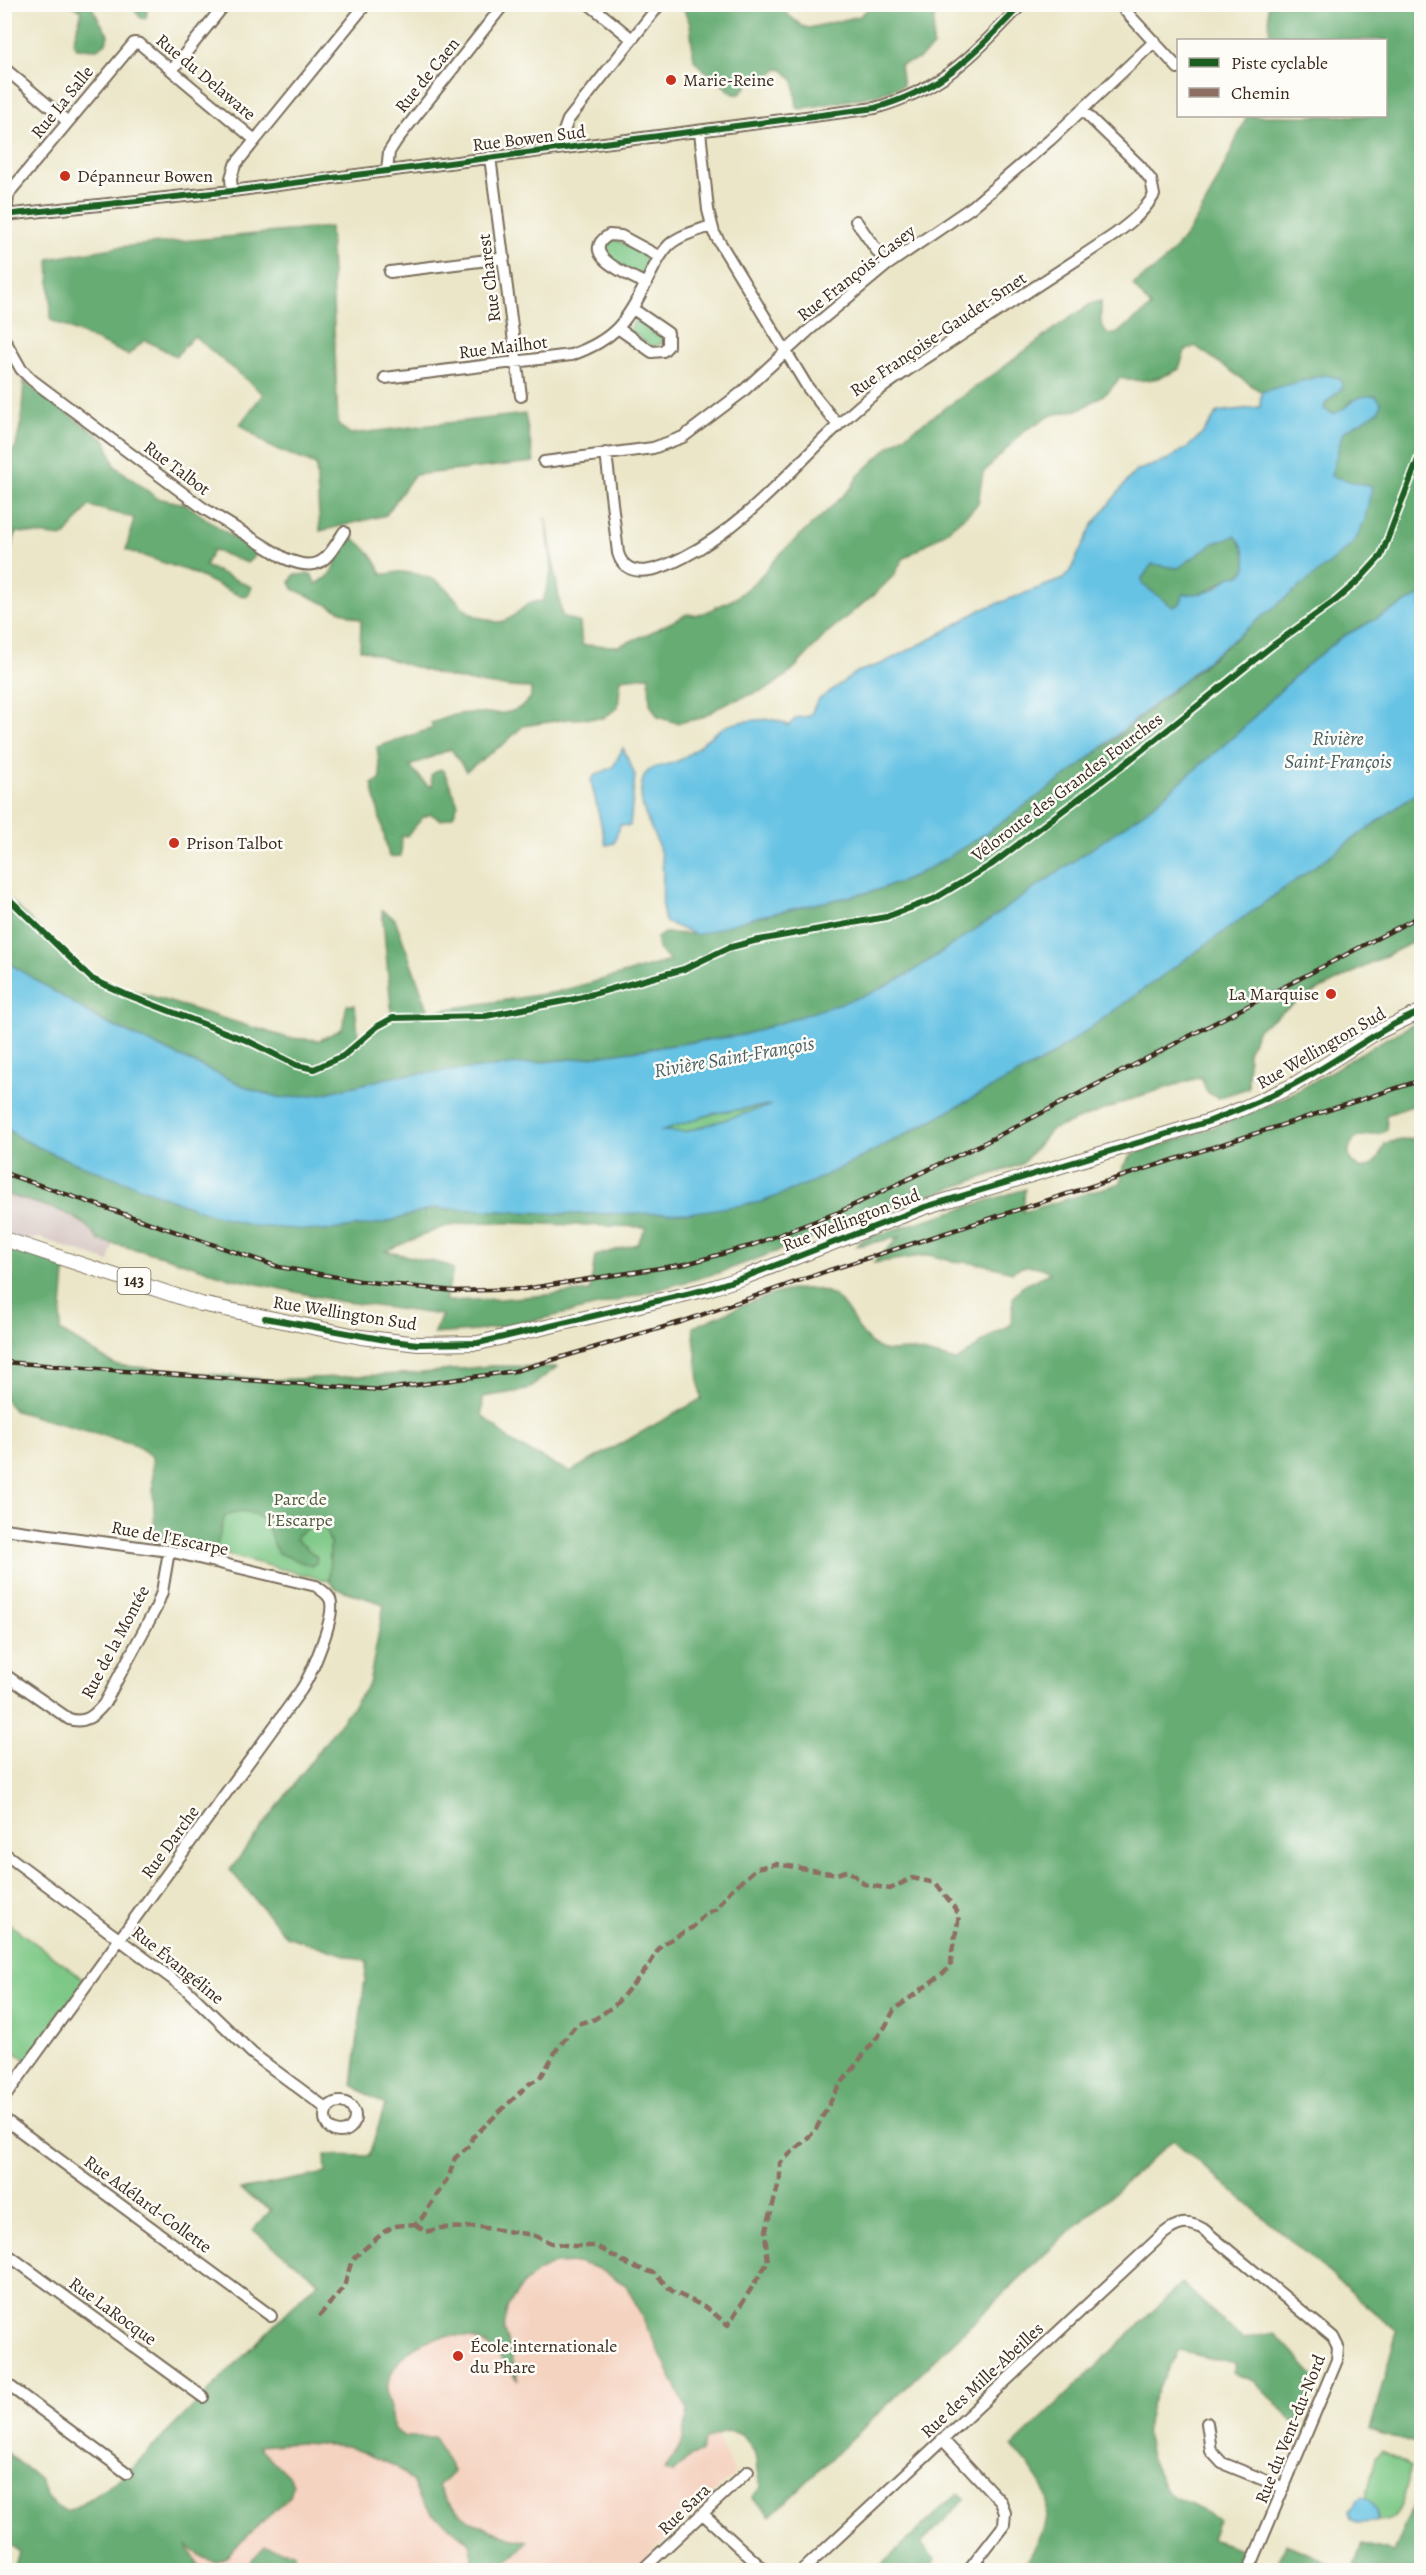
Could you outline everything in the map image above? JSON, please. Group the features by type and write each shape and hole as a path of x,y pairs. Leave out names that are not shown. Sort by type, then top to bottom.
{"main road":[{"name":"Rue Wellington Sud","path":"4,1239 179,1297 230,1310 371,1338 418,1344 478,1343 708,1289 916,1210 1210,1121 1292,1086 1374,1034 1422,1011"}],"street":[{"path":"172,70 225,4"},
{"path":"232,191 232,171 366,4"},
{"name":"Rue de Caen","path":"387,171 389,152 396,141 504,4"},
{"path":"589,4 632,39"},
{"path":"563,148 564,131 568,120 660,4"},
{"name":"Rue Bowen Sud","path":"5,215 232,191 862,111 924,91 955,70 1022,4"},
{"path":"1119,4 1177,66"},
{"name":"Rue François-Casey","path":"544,462 653,448 683,437 741,393 887,266 972,207 1082,110 1155,41"},
{"name":"Rue du Delaware","path":"134,44 140,44 255,140"},
{"name":"Rue La Salle","path":"5,215 8,196 12,189 134,44"},
{"path":"4,68 67,121"},
{"name":"Rue Françoise-Gaudet-Smet","path":"606,453 620,560 632,570 647,571 683,558 731,526 770,493 838,425 877,391 1127,226 1146,208 1154,195 1151,180 1140,166 1082,110"},
{"path":"700,131 711,226 718,241 813,395 838,425"},
{"name":"Rue Charest","path":"490,157 521,396"},
{"path":"856,221 887,266"},
{"name":"Rue Mailhot","path":"385,378 571,355 596,345 619,329 633,309 660,257 677,239 711,226"},
{"path":"646,284 604,261 599,251 600,244 609,235 617,235 660,257"},
{"path":"390,272 504,258"},
{"path":"619,329 652,352 660,353 668,346 668,333 633,309"},
{"name":"Rue Talbot","path":"4,339 21,369 32,380 203,508 284,558 297,564 312,566 320,563 327,558 344,532"},
{"name":"Rue de l'Escarpe","path":"4,1528 169,1551 316,1586 326,1593"},
{"name":"Rue de la Montée","path":"4,1674 69,1719 78,1722 95,1714 104,1704 156,1608 162,1592 169,1551"},
{"name":"Rue Darche","path":"4,2098 310,1677 331,1610 330,1600 326,1593"},
{"name":"Rue Évangéline","path":"4,1853 197,1998 258,2058 327,2109"},
{"name":"Rue Adélard-Collette","path":"4,2119 271,2316"},
{"name":"Rue des Mille-Abeilles","path":"803,2571 1162,2234 1180,2224 1189,2223"},
{"name":"Rue du Vent-du-Nord","path":"1189,2223 1203,2229 1333,2337 1338,2347 1337,2360 1249,2571"},
{"name":"Rue LaRocque","path":"4,2252 203,2397"},
{"path":"4,2382 127,2473"},
{"path":"1207,2422 1211,2451 1222,2463 1284,2488"},
{"path":"942,2439 1001,2502 1005,2513 1004,2525 969,2571"},
{"name":"Rue Sara","path":"642,2571 748,2471"},
{"path":"703,2514 764,2571"}],"shaded area":[{"path":"5,1168 121,1212 109,1262 40,1238 7,1243 5,1249"},
{"name":"École internationale du Phare","path":"599,2214 735,2473 632,2570 99,2570 65,2536 337,2261"}],"green space":[{"path":"71,5 95,5 92,8 108,35 106,43 97,49 77,48 73,42 82,11"},
{"path":"130,5 148,5 146,18 141,18"},
{"path":"682,5 776,5 802,26 809,28 860,16 872,5 938,5 934,19 933,47 919,59 900,65 903,86 867,97 800,109 797,108 794,81 783,70 778,69 766,80 751,81 740,94 734,94 698,65 694,60 690,24"},
{"path":"1268,5 1421,5 1421,595 1342,637 1298,673 1238,733 1146,811 966,936 907,975 869,995 743,1035 583,1058 396,1076 321,1094 283,1098 255,1091 102,1021 5,961 4,894 81,970 92,979 125,994 131,990 288,1038 320,1040 342,1029 347,1005 355,1005 359,1043 392,1017 382,910 395,919 429,1012 557,992 670,961 658,949 657,938 664,933 697,934 752,918 874,891 906,880 987,833 1110,743 1267,612 1331,476 1351,401 1341,411 1333,414 1324,409 1325,404 1343,387 1324,375 1261,392 1195,346 1185,351 1179,369 1172,373 1143,380 1120,378 1108,392 1081,409 1052,415 1025,430 983,473 978,503 971,511 943,534 903,559 894,575 876,593 828,632 790,673 769,688 724,704 702,718 677,723 658,717 650,704 649,676 621,679 618,707 604,718 568,719 523,726 505,743 466,771 451,749 410,766 428,786 432,786 431,775 440,769 444,771 458,804 453,816 441,820 431,814 423,817 407,836 402,836 401,856 389,857 372,784 381,779 377,747 433,728 431,723 455,715 515,710 531,697 531,688 486,684 444,676 360,649 361,620 293,589 290,582 294,575 311,574 316,584 326,578 334,569 336,553 344,543 353,538 370,554 382,574 404,572 428,577 449,591 469,612 499,622 511,618 530,604 543,601 552,570 546,518 562,616 580,623 582,645 618,646 687,614 695,615 706,612 734,599 757,580 784,550 851,488 858,476 890,446 997,372 1062,323 1091,304 1101,301 1101,323 1107,334 1116,334 1151,307 1133,285 1163,262 1190,230 1211,193 1247,117 1387,117 1387,39 1270,39"},
{"path":"330,227 338,425 351,434 525,414 534,462 414,475 386,515 320,531 316,465 269,446 240,424 263,394 194,336 176,356 145,340 128,355 51,320 49,259 119,247"},
{"path":"614,239 647,255 650,262 641,275 611,260 604,251 606,243"},
{"path":"637,317 663,336 662,344 653,347 629,331"},
{"path":"24,382 106,441 115,466 157,498 185,504 257,554 247,563 213,550 205,566 252,587 248,596 238,595 191,572 126,550 134,518 89,506 64,537 16,532 5,571 5,464 16,446 21,422"},
{"path":"1235,536 1244,549 1246,561 1244,572 1240,575 1229,577 1207,591 1184,594 1180,604 1173,607 1142,584 1142,578 1152,564 1178,568 1214,543"},
{"path":"1421,790 1421,938 1303,998 1258,1029 1248,1052 1248,1088 1218,1098 1207,1092 1201,1077 1143,1095 1051,1130 1022,1164 721,1272 602,1305 541,1319 476,1331 433,1334 442,1315 338,1301 230,1278 163,1256 98,1240 81,1222 69,1215 5,1194 5,1127 20,1138 324,1231 383,1223 434,1208 569,1214 690,1213 857,1160 1048,1058","holes":["476,1222 646,1227 637,1244 595,1256 590,1291 501,1299 445,1301 453,1270 447,1265 385,1251 443,1227"]},
{"path":"1421,1021 1421,1103 1386,1115 1387,1130 1359,1137 1351,1144 1349,1157 1356,1166 1362,1169 1377,1159 1385,1143 1421,1137 1421,2446 1370,2430 1397,2331 1173,2140 1044,2255 771,2516 752,2498 762,2487 755,2456 748,2443 737,2433 722,2433 705,2440 701,2453 691,2456 673,2473 665,2470 683,2440 688,2411 626,2285 599,2269 580,2263 554,2264 538,2272 524,2283 507,2308 504,2331 519,2381 498,2356 485,2345 471,2338 443,2336 417,2346 406,2354 390,2376 387,2390 394,2430 405,2437 434,2437 453,2471 438,2486 453,2507 464,2516 489,2529 527,2541 503,2563 481,2570 471,2570 473,2556 470,2543 433,2514 419,2497 412,2481 395,2466 347,2446 301,2443 258,2446 290,2478 293,2484 290,2496 224,2558 215,2562 204,2558 186,2545 202,2570 13,2570 11,2568 19,2552 5,2542 4,2450 39,2479 49,2499 59,2509 67,2511 88,2501 127,2473 318,2281 253,2230 271,2210 240,2190 326,2173 325,2155 369,2156 385,2105 352,2085 367,1962 286,1936 230,1870 369,1684 384,1604 335,1588 329,1581 330,1543 325,1528 312,1525 298,1534 296,1539 317,1557 316,1563 311,1566 278,1553 267,1526 259,1517 248,1512 236,1512 225,1516 216,1549 155,1537 152,1457 134,1444 15,1411 4,1399 4,1249 7,1243 66,1262 60,1331 115,1365 272,1380 422,1373 490,1366 557,1367 527,1390 483,1397 482,1415 514,1444 570,1472 701,1399 693,1327 767,1296 807,1289 825,1291 839,1300 865,1337 876,1347 888,1351 908,1350 926,1353 957,1361 992,1335 1012,1324 1013,1298 1022,1286 1050,1273 1031,1266 1012,1272 982,1264 952,1261 929,1255 873,1263 900,1237 857,1246 861,1240 1025,1189 1023,1212 1121,1183 1123,1166 1133,1154 1217,1126 1277,1101"},
{"path":"778,1104 685,1132 658,1131 715,1113"},
{"name":"Parc de l'Escarpe","path":"180,1430 369,1518 329,1581 184,1544"},
{"path":"4,1920 89,1983 30,2063 5,2045"},
{"path":"1182,2283 1242,2339 1275,2333 1315,2377 1296,2425 1254,2381 1233,2373 1236,2364 1179,2351 1162,2379 1150,2408 1147,2423 1149,2454 1167,2491 1219,2519 1212,2539 1249,2552 1228,2570 1147,2570 1097,2565 1092,2570 1021,2570 1045,2523 1047,2502 1040,2481 1013,2446"},
{"path":"1382,2451 1411,2466 1398,2511 1386,2521 1377,2521 1377,2514 1366,2498 1376,2457"},
{"path":"1421,2485 1421,2570 1353,2570 1362,2544 1394,2552"},
{"path":"958,2493 965,2499 921,2544 936,2559 927,2570 876,2570"},
{"path":"1286,2544 1346,2570 1274,2570"},
{"path":"265,2546 294,2553 296,2565 290,2570 242,2570"}],"water":[{"path":"1324,375 1339,378 1343,387 1325,404 1324,409 1333,414 1361,397 1376,396 1381,402 1379,411 1343,432 1331,476 1372,487 1365,519 1352,544 1077,768 987,833 935,865 906,880 874,891 752,918 697,935 665,922 661,855 643,808 641,792 647,772 678,761 725,727 754,720 774,720 788,726 796,718 810,716 817,701 857,672 881,664 935,637 980,610 1063,579 1070,571 1092,526 1136,471 1165,461 1188,447 1204,432 1218,412 1260,407 1261,392","holes":["1235,536 1244,549 1246,561 1244,572 1229,577 1212,590 1184,594 1180,604 1173,607 1142,584 1142,578 1152,564 1178,568 1214,543"]},
{"name":"Rivière Saint-François","path":"1421,595 1421,790 1048,1058 857,1160 814,1181 762,1202 690,1213 569,1214 434,1208 383,1223 324,1231 252,1226 202,1211 55,1155 20,1138 5,1127 5,961 102,1021 255,1091 283,1098 321,1094 396,1076 583,1058 743,1035 869,994 907,975 1146,811 1238,733 1298,673 1342,637","holes":["772,1105 685,1132 660,1131 715,1113"]},
{"path":"623,748 635,775 630,826 620,825 614,843 606,845 591,781 594,776 613,767"},
{"path":"1361,2497 1368,2500 1374,2507 1377,2515 1376,2522 1358,2523 1351,2519 1349,2511 1356,2500"}],"railway":[{"path":"4,1173 279,1267 360,1281 454,1291 524,1289 686,1264 750,1246 839,1212 986,1142 1422,915"},
{"path":"4,1362 381,1390 515,1371 681,1322 827,1271 1422,1080"}],"marked path":[{"path":"319,2316 344,2287 355,2257 394,2226 415,2224 422,2218 449,2176 455,2158 470,2145 472,2138 529,2084 541,2077 557,2049 577,2024 595,2019 615,2005 648,1967 661,1945 693,1927 705,1914 716,1909 731,1890 757,1868 776,1864 837,1874 846,1871 864,1884 890,1889 912,1878 936,1883 959,1914 951,1967 894,2010 885,2027 837,2089 815,2131 780,2163 780,2179 765,2234 768,2262 728,2325 707,2308 672,2291 654,2273 629,2265 596,2246 551,2243 533,2235 479,2227 441,2228 425,2232 415,2224"}],"cycle path":[{"path":"4,215 232,191 875,108 921,90 956,68 1022,4"},
{"name":"Véloroute des Grandes Fourches","path":"4,894 92,979 248,1041 296,1065 314,1069 343,1056 378,1026 393,1018 486,1016 575,999 684,969 728,948 754,941 886,917 934,899 991,865 1131,759 1272,646 1335,601 1381,556 1422,449"},
{"path":"265,1318 391,1341 418,1344 478,1343 708,1289 745,1277 925,1207 1210,1121 1289,1087 1380,1032 1422,1011"}],"place":[{"name":"Marie-Reine","path":"671,80"},
{"name":"Dépanneur Bowen","path":"65,176"},
{"name":"Prison Talbot","path":"174,843"},
{"name":"La Marquise","path":"1331,994"},
{"name":"École internationale du Phare","path":"458,2356"}]}
